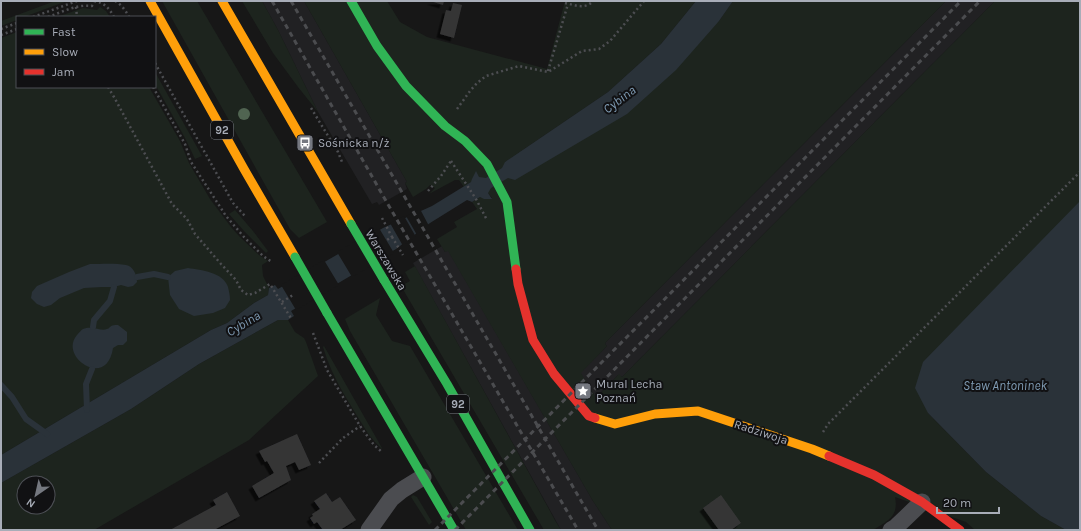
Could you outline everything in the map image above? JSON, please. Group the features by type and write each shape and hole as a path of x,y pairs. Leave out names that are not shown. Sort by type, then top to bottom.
{"main road":[{"name":"92","path":"150,1 236,155 454,530"},
{"name":"Warszawska","path":"222,1 351,224 447,384 530,530"},
{"path":"351,1 378,46 406,86 445,126 465,141"},
{"name":"Radziwoja","path":"465,141 487,164 507,202 518,284 533,340 554,374 589,416 615,424 655,414 698,411 812,449 874,475 922,502 960,530"}],"street":[{"path":"369,530 391,499 422,477"},
{"path":"891,530 922,502"}],"path":[{"path":"36,16 77,1"},
{"path":"51,16 76,6 92,6 94,1 105,4 114,16"},
{"path":"115,1 126,11 128,16"},
{"path":"565,3 583,7 592,2 598,1"},
{"path":"445,126 470,91 486,76 519,66 548,72 582,51 599,49 610,41 644,1"},
{"path":"548,72 568,4"},
{"path":"76,6 77,16"},
{"path":"1,29 16,23"},
{"path":"1,35 16,29"},
{"path":"156,65 233,203 248,220"},
{"path":"109,88 172,204 187,219 195,234 236,280 241,290 248,295 255,293 270,284 292,320"},
{"path":"154,88 185,144 191,162 226,216 263,256 277,266"},
{"path":"428,191 442,176 465,141"},
{"path":"451,161 476,199"},
{"path":"812,449 828,424 1080,172"},
{"path":"382,218 403,255"},
{"path":"386,240 392,237"},
{"path":"282,302 289,298"},
{"path":"312,330 327,370 360,426 374,445 384,453"},
{"path":"319,463 343,438 360,426"}],"shaded area":[{"path":"55,1 67,1 27,16 16,16 16,20 1,26 1,21"},
{"path":"162,1 197,1 327,222 299,238 290,229"},
{"path":"242,1 262,1 278,30 318,112 273,53"},
{"path":"262,1 304,1 407,182 405,183 407,189 379,205 377,202 372,204 318,112 278,30"},
{"path":"304,1 387,1 400,22 427,37 547,69 565,1 696,1 661,44 608,92 505,162 719,21 733,1 946,1 606,342 605,344 607,346 581,373 596,398 619,374 622,377 995,1 1080,1 1080,203 928,413 986,472 1041,516 1066,530 975,530 966,522 895,497 896,504 894,513 888,521 873,530 731,530 741,523 719,530 612,530 593,501 448,251 445,252 437,239 457,227 454,222 477,209 472,202 480,197 492,198 488,193 471,182 464,187 459,180 455,180 429,194 435,188 430,185 413,197 405,183 407,182"},
{"path":"946,1 995,1 622,377 618,375 596,398 580,373 607,346 605,344 606,342"},
{"path":"100,7 106,11 109,16 60,16 83,8 97,10"},
{"path":"16,32 16,88 150,88 180,141 189,163 210,199 239,236 259,255 268,261 262,265 263,276 269,288 268,295 254,303 227,323 211,330 1,455 1,38"},
{"path":"156,74 202,156 195,159 156,86"},
{"path":"235,210 268,251 266,253 229,214"},
{"path":"442,246 445,252 448,250 593,501 612,530 561,530 413,263"},
{"path":"415,266 561,530 544,530 401,286 410,281 405,272"},
{"path":"380,298 376,315 392,341 410,346 518,530 466,530 350,331 345,319"},
{"path":"278,320 288,320 295,332 304,338 318,376 249,440 94,530 1,530 1,483 131,409 199,364"},
{"path":"324,346 382,449 369,435 343,392 327,359"},
{"path":"413,495 417,497 432,522 429,525 411,497"}],"water":[{"name":"Cybina","path":"696,1 733,1 719,21 676,70 627,114 515,180 508,178 491,188 488,193 492,199 484,199 480,197 472,202 467,200 430,223 396,249 291,311 294,316 288,320 278,320 199,364 131,409 1,483 1,455 211,330 227,323 254,303 268,295 269,288 275,285 278,289 383,228 432,206 471,182 476,171 479,177 486,178 502,168 505,162 608,92 661,44"},
{"name":"Staw Antoninek","path":"1080,201 1080,530 1066,530 1041,516 986,472 928,413 915,388 923,362"},
{"path":"90,264 126,265 131,267 134,271 137,282 133,286 128,287 121,285 114,287 84,288 60,298 51,305 44,307 37,304 31,298 32,292 37,286"},
{"path":"188,268 217,275 225,282 228,287 230,300 225,308 213,313 194,316 179,309 170,295 168,277 175,271"},
{"path":"113,325 118,325 127,332 127,341 123,345 118,345 113,348 109,360 102,367 94,368 86,366 78,360 74,352 73,344 77,335 83,329 90,328 105,330"}],"pier":[{"path":"420,209 429,226 417,235 406,216"},
{"path":"404,216 416,237 403,246 390,223"},
{"path":"379,228 394,253 352,277 337,252"},
{"path":"324,260 339,285 296,310 281,285"}],"building":[{"path":"430,1 444,1 443,5"},
{"path":"453,3 462,5 454,38 440,34 446,10 451,11"},
{"path":"297,434 311,465 299,470 295,462 286,466 291,480 259,498 252,486 274,473 267,461 265,462 259,451"},
{"path":"227,492 240,516 214,530 170,530 216,505 213,500"},
{"path":"326,493 332,502 340,497 356,520 340,530 323,530 317,522 314,524 310,518 313,516 312,514 320,509 314,501"},
{"path":"721,495 741,523 731,530 719,530 703,508"}],"waterway":[{"path":"137,277 154,274 168,277"},
{"path":"93,327 94,320 110,301 114,287"},
{"path":"87,410 86,384 92,369"},
{"path":"1,385 12,397 26,419 47,434"}],"railway":[{"path":"272,1 386,201 578,530"},
{"path":"291,1 598,530"},
{"path":"435,530 961,1"},
{"path":"455,530 980,1"}],"traffic: fast":[{"path":"351,1 377,46 406,86 445,126 465,141 487,164 507,202 516,269"},
{"path":"351,224 384,280"},
{"path":"295,257 327,313"},
{"path":"384,280 447,384 530,530"},
{"path":"327,313 454,530"}],"traffic: slow":[{"path":"150,1 295,257"},
{"path":"222,1 351,224"},
{"path":"595,418 615,424 655,414 698,411 829,456"}],"traffic: jam":[{"path":"516,269 518,284 533,340 554,374 589,416 595,418"},
{"path":"829,456 874,475 922,502 960,530"}],"place":[{"name":"Sośnicka n/ż","path":"305,143"},
{"name":"Mural Lecha Poznań","path":"583,391"}]}
